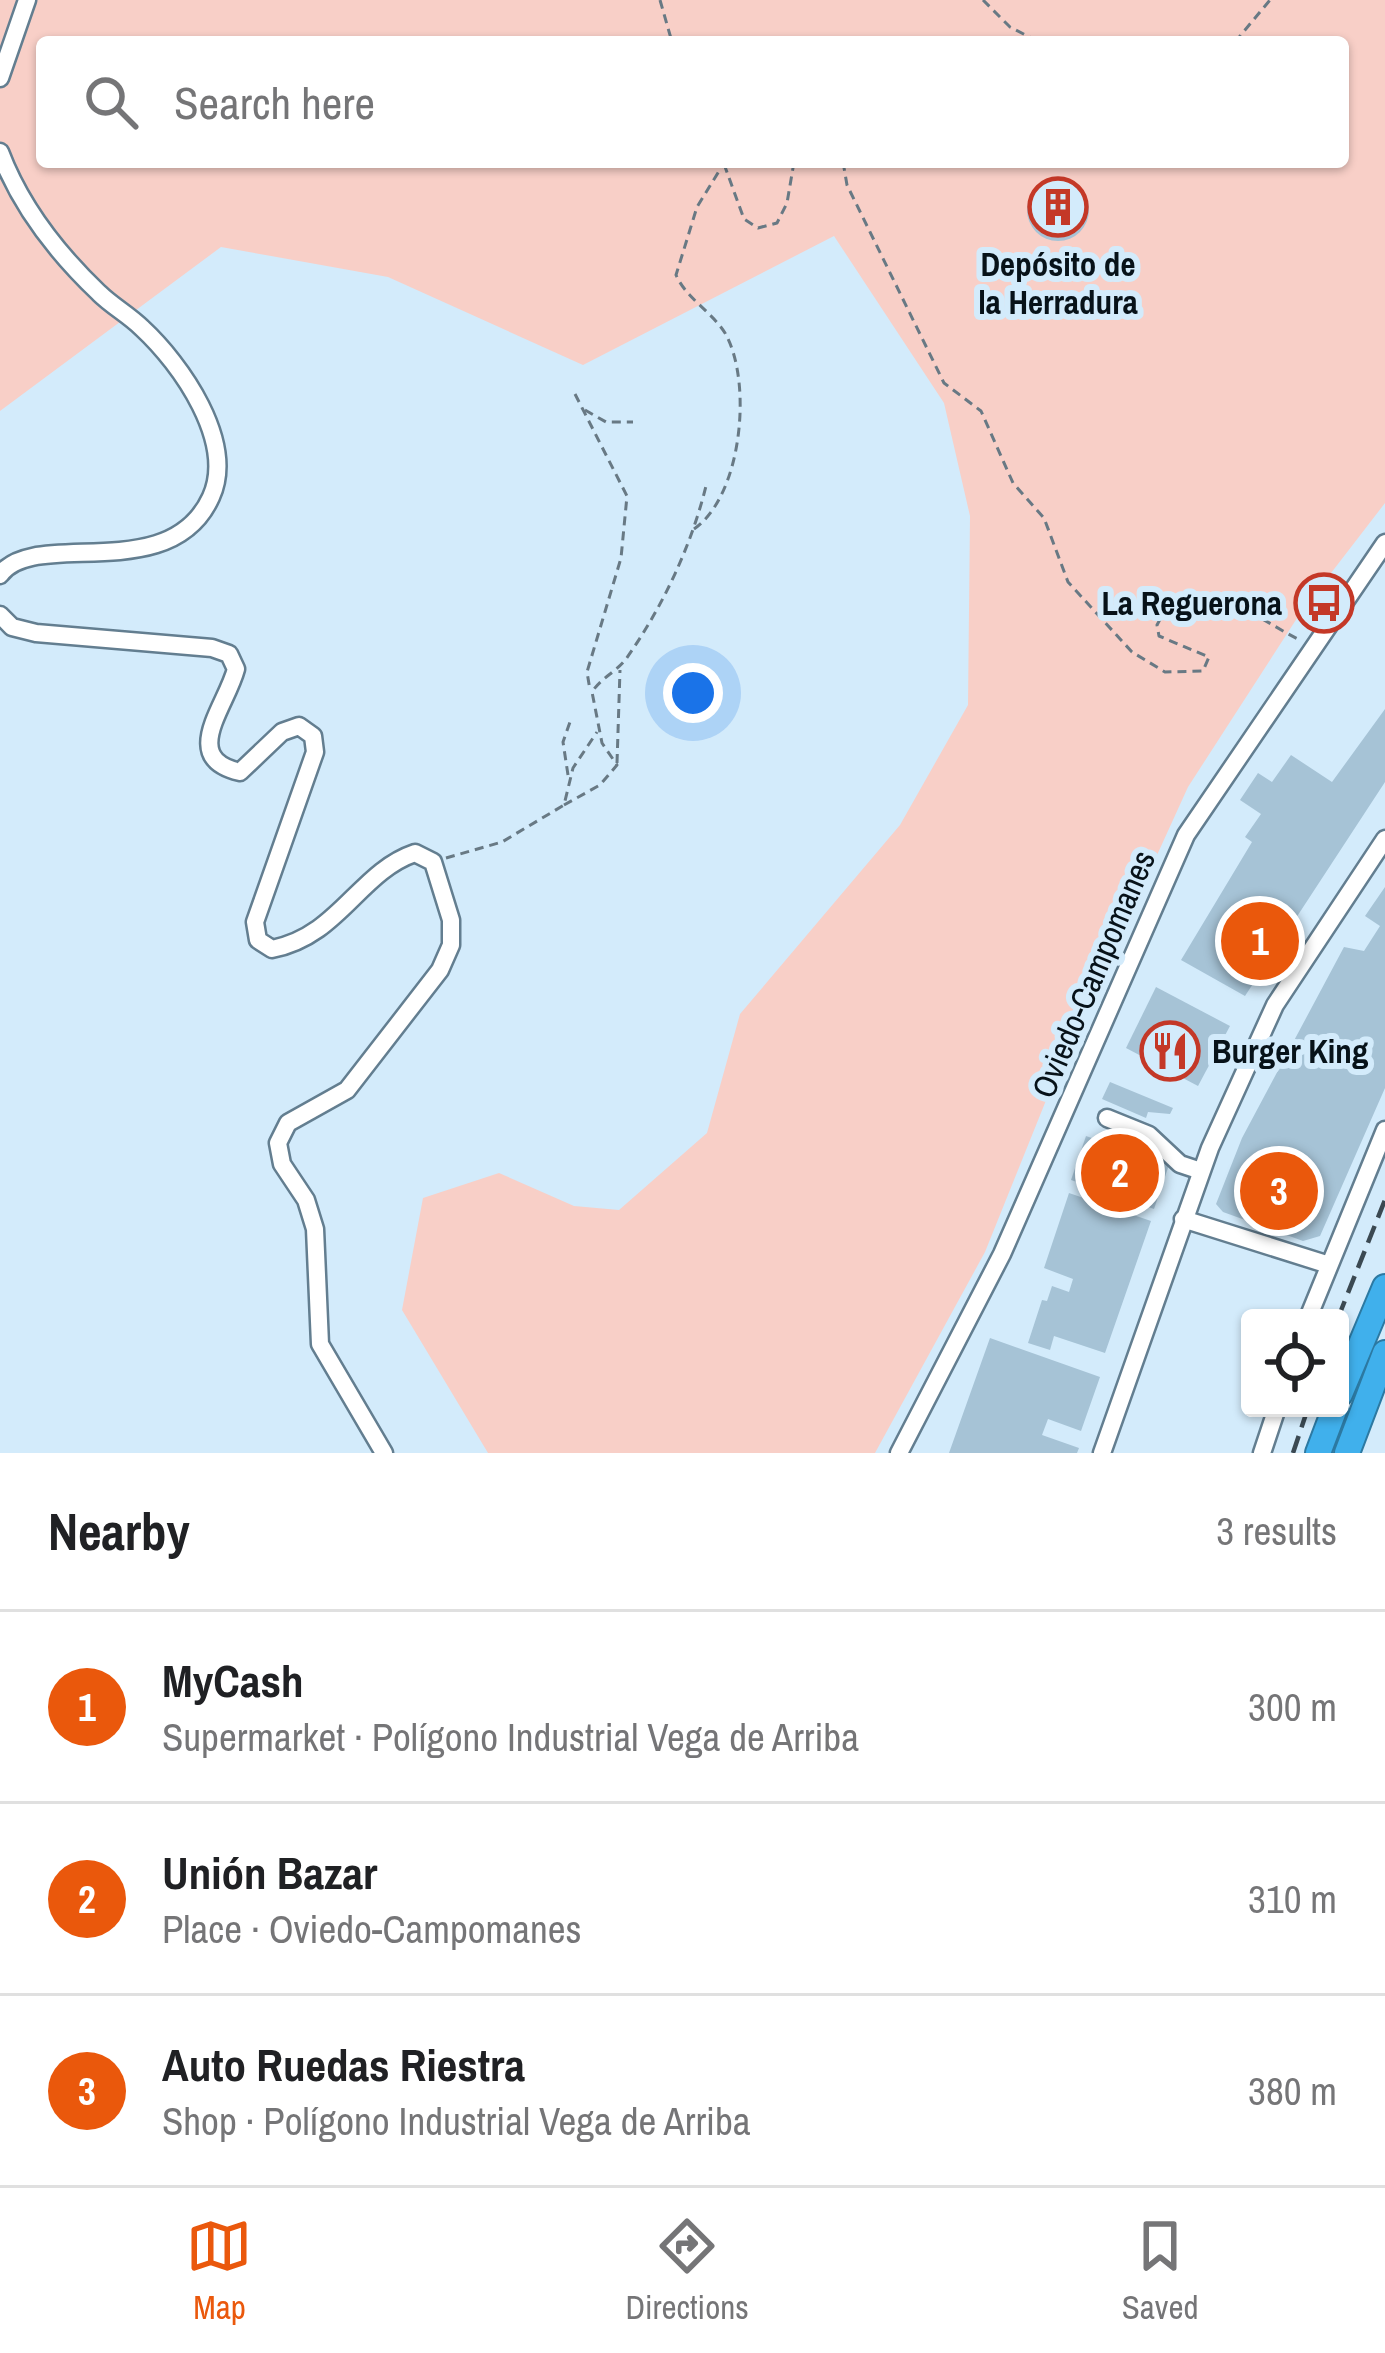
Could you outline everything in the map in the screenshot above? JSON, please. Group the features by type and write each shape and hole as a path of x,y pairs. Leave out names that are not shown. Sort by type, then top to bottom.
{"highway":[{"path":"1349,1372 1385,1286"},
{"path":"1347,1453 1385,1353"},
{"path":"1318,1453 1332,1417"}],"street":[{"path":"0,78 27,0"},
{"path":"0,152 12,184 35,219 99,292 145,330 186,383 207,421 217,459 214,492 200,520 170,539 126,552 26,558 0,574"},
{"name":"Oviedo-Campomanes","path":"898,1453 1002,1254 1186,835 1385,543"},
{"path":"0,615 12,627 36,633 212,648 229,654 236,669 209,732 209,752 222,768 240,772 281,732 299,726 313,736 316,752 255,922 258,940 272,949 323,929 394,860 415,853 433,862 451,920 451,945 440,970 347,1090 288,1123 278,1143 282,1164 306,1200 315,1229 320,1343 383,1453"},
{"path":"1102,1453 1201,1171 1275,1005 1385,839"},
{"path":"1107,1118 1149,1135 1180,1164 1201,1171"},
{"path":"1311,1309 1385,1130"},
{"path":"1183,1219 1326,1264"},
{"path":"1262,1453 1274,1417"}],"path":[{"path":"660,0 670,36"},
{"path":"983,0 1010,27 1027,36"},
{"path":"1240,36 1270,0"},
{"path":"694,529 717,506 735,467 736,370 725,333 676,275 697,207 720,168"},
{"path":"726,168 744,219 758,228 777,223 787,203 793,168"},
{"path":"844,168 847,185 944,383 981,411 1013,483 1044,518 1068,582 1132,652 1166,672 1203,670 1209,657 1159,636 1157,625 1164,612 1196,604 1257,610 1280,630 1312,645"},
{"path":"575,394 627,496 621,558 587,672 594,697"},
{"path":"583,410 622,425"},
{"path":"617,764 598,730 594,688 620,666 655,615 694,529 706,486"},
{"path":"433,862 502,842 600,785 617,764 620,666"},
{"path":"564,806 570,761 563,742 570,722"},
{"path":"567,783 598,730"}],"shaded area":[{"path":"0,0 1385,0 1385,503 1301,612 1188,787 1051,1088 985,1252 875,1453 488,1453 402,1310 423,1198 499,1173 574,1206 619,1210 707,1133 740,1014 900,825 968,705 970,516 944,403 834,236 583,365 388,277 221,247 0,411"}],"building":[{"name":"Depósito de la Herradura","path":"1058,179 1080,188 1089,210 1080,232 1058,241 1036,232 1027,210 1036,188"},
{"path":"1385,709 1385,782 1245,996 1181,960 1252,842 1245,837 1261,814 1240,800 1258,773 1272,782 1291,755 1332,782"},
{"path":"1385,887 1385,1088 1320,1236 1303,1241 1223,1212 1216,1204 1242,1138 1344,947 1364,951 1380,926 1365,916"},
{"path":"1156,987 1230,1026 1198,1086 1126,1048"},
{"path":"1110,1082 1173,1108 1170,1114 1148,1112 1146,1118 1102,1099"},
{"path":"1086,1136 1169,1165 1154,1209 1071,1180"},
{"path":"1069,1193 1151,1221 1105,1353 1054,1336 1050,1350 1028,1343 1042,1300 1047,1301 1052,1286 1069,1292 1073,1279 1044,1268"},
{"path":"990,1338 1100,1377 1081,1431 1048,1419 1042,1435 1079,1448 1077,1453 949,1453"}],"railway":[{"path":"1342,1309 1385,1200"},
{"path":"1293,1453 1305,1417"}],"place":[{"name":"Depósito de la Herradura","path":"1058,207"},
{"name":"La Reguerona","path":"1324,603"},
{"name":"MyCash","path":"1260,941"},
{"name":"Burger King","path":"1170,1051"},
{"name":"Unión Bazar","path":"1120,1173"},
{"name":"Auto Ruedas Riestra","path":"1279,1191"}]}
